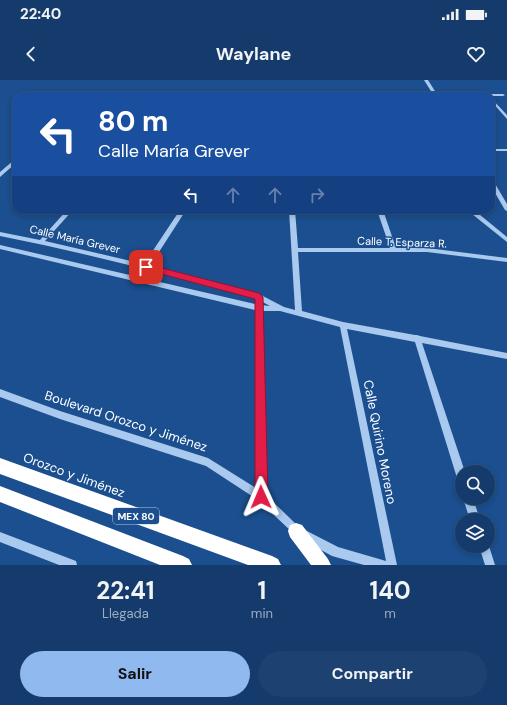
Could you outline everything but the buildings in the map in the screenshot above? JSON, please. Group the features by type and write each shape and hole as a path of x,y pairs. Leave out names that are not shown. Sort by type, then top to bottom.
{"highway":[{"name":"Orozco y Jiménez","path":"0,466 272,565"},
{"name":"MEX 80","path":"0,494 183,565"},
{"path":"296,531 322,565"}],"street":[{"path":"426,80 434,92"},
{"path":"495,96 503,95"},
{"path":"495,104 507,118"},
{"path":"495,150 507,150"},
{"path":"0,175 12,164"},
{"path":"495,189 507,209"},
{"path":"41,242 66,214"},
{"path":"146,267 180,214"},
{"path":"292,214 296,250 299,314"},
{"path":"381,214 394,250"},
{"path":"475,214 507,240"},
{"name":"Calle María Grever","path":"0,234 41,242 146,267 259,297 282,309 343,325 507,356"},
{"name":"Calle María Grever","path":"0,247 258,308 282,309"},
{"name":"Calle T. Esparza R.","path":"296,250 427,250 507,260"},
{"path":"259,297 261,497"},
{"name":"Calle Quirino Moreno","path":"343,325 392,565"},
{"path":"417,338 458,465"},
{"name":"Boulevard Orozco y Jiménez","path":"0,393 60,415 208,462 261,497 296,531 336,552 383,565"},
{"path":"0,537 72,565"},
{"path":"486,553 490,565"}],"route":[{"path":"146,267 259,297 261,497"}]}
